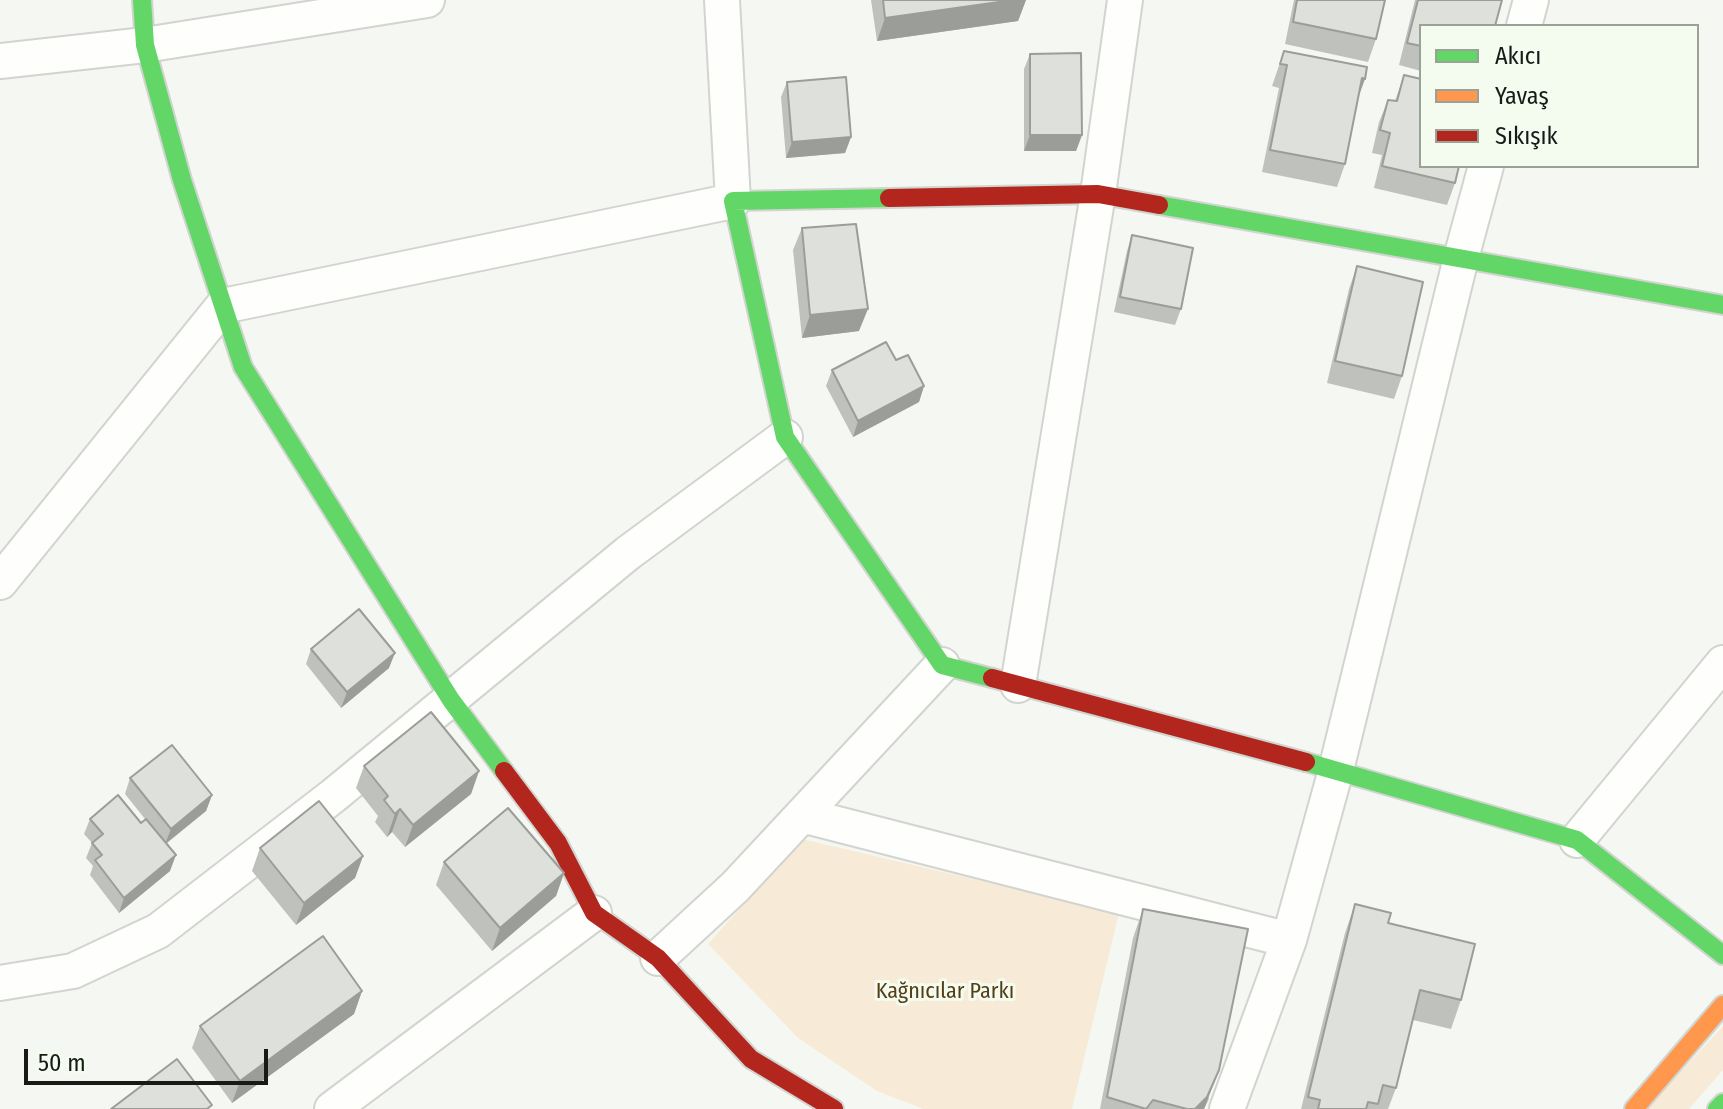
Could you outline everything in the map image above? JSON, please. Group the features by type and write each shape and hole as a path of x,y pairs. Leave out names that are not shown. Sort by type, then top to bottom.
{"street":[{"path":"142,0 145,45 182,180 243,367 451,700 558,843 594,913 658,958 751,1059 834,1109"},
{"path":"0,61 145,45 427,0"},
{"path":"722,0 733,201 785,437 942,665 1336,770 1577,840 1723,955"},
{"path":"1018,685 1098,194 1125,0"},
{"path":"1525,24 1531,0"},
{"path":"1227,1109 1289,940 1336,770 1485,168"},
{"path":"0,582 223,306 733,201 1098,194 1723,305"},
{"path":"0,983 73,971 158,931 333,796 628,553 785,437"},
{"path":"1577,840 1723,663"},
{"path":"658,958 735,887 942,665"},
{"path":"802,815 1289,940"},
{"path":"332,1109 594,913"},
{"path":"1634,1109 1723,1005"},
{"path":"1717,1109 1723,1103"}],"green space":[{"name":"Kağnıcılar Parkı","path":"802,839 1119,913 1072,1109 923,1109 877,1091 798,1038 708,944"},
{"path":"1723,1026 1723,1070 1689,1109 1646,1109"}],"building":[{"path":"883,0 1013,0 885,18"},
{"path":"1297,0 1385,0 1376,39 1293,22"},
{"path":"1418,0 1502,0 1496,24 1419,24 1419,46 1407,43"},
{"path":"1284,51 1367,67 1365,79 1362,78 1345,164 1270,150 1287,65 1280,64"},
{"path":"1081,53 1082,135 1030,135 1030,54"},
{"path":"1404,75 1419,79 1419,168 1459,168 1455,183 1382,166 1390,133 1380,130 1388,100 1397,101"},
{"path":"846,77 851,137 792,142 787,82"},
{"path":"856,224 868,309 810,315 802,228"},
{"path":"1132,235 1193,248 1181,309 1120,297"},
{"path":"1357,266 1423,282 1402,376 1335,361"},
{"path":"886,342 896,360 908,355 924,386 858,421 832,370"},
{"path":"359,609 395,653 347,692 311,649"},
{"path":"431,712 479,771 413,825 400,809 395,814 384,800 388,796 364,766"},
{"path":"172,745 212,795 171,829 130,778"},
{"path":"118,795 141,823 146,819 176,855 124,898 95,860 102,855 92,843 103,834 90,819"},
{"path":"319,801 363,856 304,903 260,848"},
{"path":"508,808 564,873 500,928 444,862"},
{"path":"1355,904 1391,913 1388,923 1475,944 1461,1000 1420,990 1396,1088 1383,1085 1378,1104 1368,1102 1366,1109 1318,1109 1320,1100 1308,1097"},
{"path":"1143,909 1248,929 1219,1070 1207,1097 1195,1109 1153,1100 1146,1109 1107,1097"},
{"path":"323,936 362,991 240,1081 200,1026"},
{"path":"177,1059 212,1105 207,1109 111,1109"}],"traffic: fast":[{"path":"142,0 145,45 182,180 243,367 451,700 504,771"},
{"path":"889,198 733,201 785,437 942,665 992,678"},
{"path":"1159,205 1723,305"},
{"path":"1306,762 1577,840 1723,955"},
{"path":"1717,1109 1723,1103"}],"traffic: slow":[{"path":"1634,1109 1723,1005"}],"traffic: jam":[{"path":"889,198 1098,194 1159,205"},
{"path":"992,678 1306,762"},
{"path":"504,771 558,843 594,913 658,958 751,1059 834,1109"}]}
